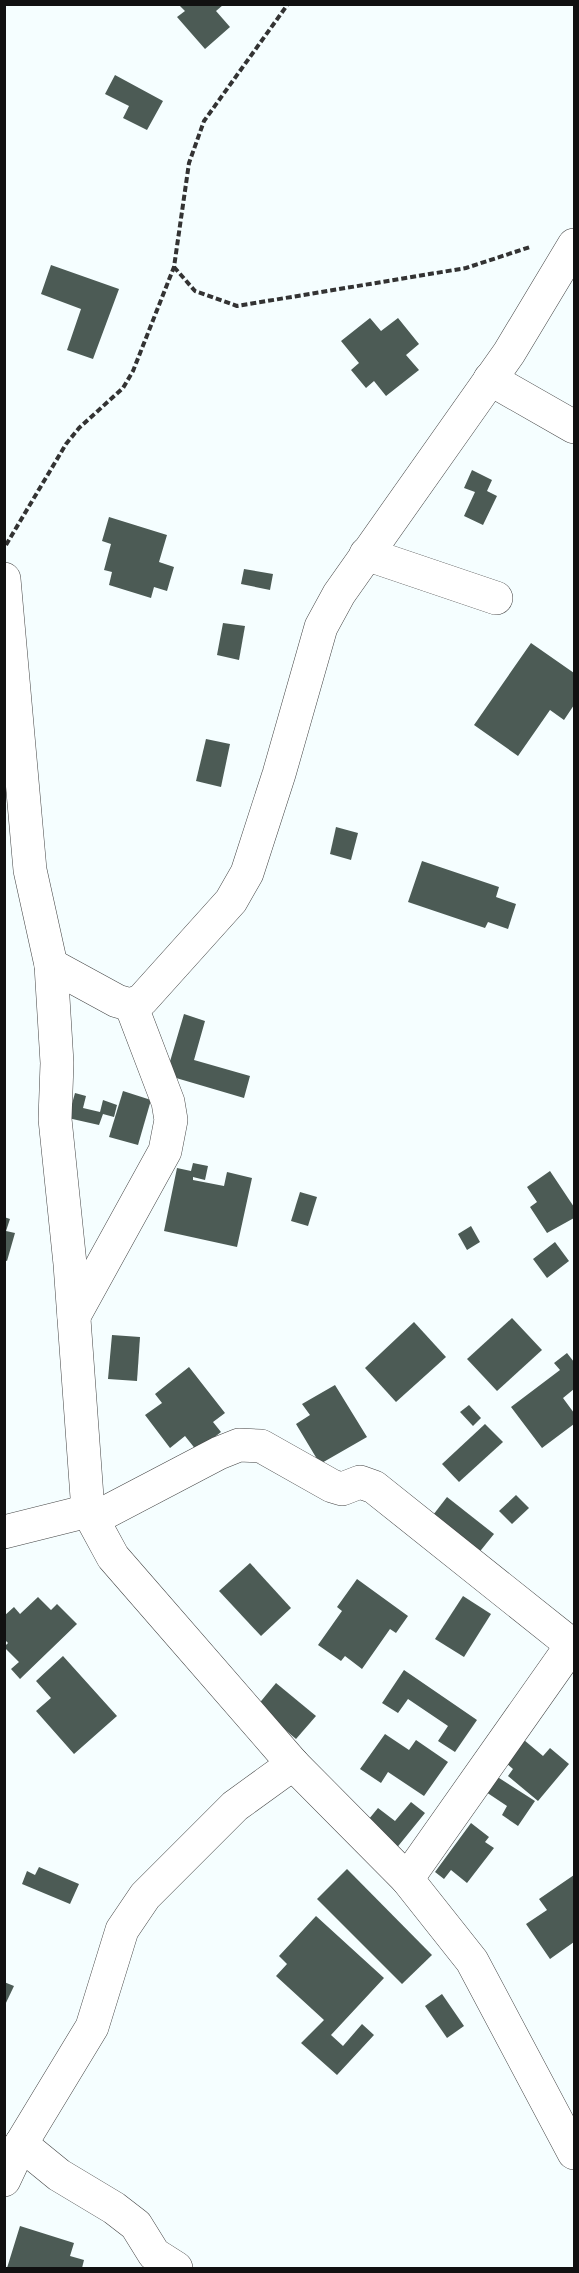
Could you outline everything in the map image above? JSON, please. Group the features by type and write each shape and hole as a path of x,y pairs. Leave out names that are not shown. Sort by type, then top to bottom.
{"street":[{"path":"51,965 117,1001 131,1005 142,1000 231,901 247,873 279,774 321,627 366,554 490,379 574,245"},
{"path":"490,379 574,427"},
{"path":"366,554 496,598"},
{"path":"6,591 17,870 51,965 57,1064 55,1119 91,1515 113,1557 293,1764 407,1879 472,1960 574,2153"},
{"path":"74,1316 165,1151 171,1120 168,1102 131,1005"},
{"path":"4,1532 91,1515 219,1453 239,1445 261,1446 342,1489 360,1482 374,1486 573,1643 407,1879"},
{"path":"4,2180 21,2144 92,2027 122,1930 145,1896 236,1806 293,1764"},
{"path":"21,2144 59,2175 136,2225 154,2254 176,2268"}],"path":[{"path":"4,548 66,444 79,428 123,388 133,371 174,267 189,163 204,121 288,4"},
{"path":"174,267 195,291 237,306 466,268 531,247"}],"building":[{"path":"179,5 223,5 216,11 230,27 205,49 177,17 185,11"},
{"path":"115,75 163,101 147,130 123,118 129,106 105,94"},
{"path":"51,265 119,289 93,359 67,350 81,309 41,294"},
{"path":"370,318 381,331 398,318 419,344 406,355 419,370 386,396 374,381 366,388 351,370 359,363 341,341"},
{"path":"472,470 492,480 487,491 497,496 483,525 464,516 475,492 464,488"},
{"path":"109,517 167,535 159,562 174,567 167,591 154,587 151,598 109,585 112,572 104,570 111,544 102,541"},
{"path":"244,569 273,574 270,590 241,584"},
{"path":"223,623 245,626 239,660 217,655"},
{"path":"531,643 574,673 574,705 564,720 550,710 518,756 474,725"},
{"path":"206,739 230,744 221,787 196,781"},
{"path":"336,827 358,833 351,860 330,854"},
{"path":"422,861 499,887 496,897 516,904 508,929 488,922 485,928 408,902"},
{"path":"184,1014 205,1021 194,1060 250,1076 244,1098 166,1075"},
{"path":"123,1091 151,1100 138,1145 109,1137"},
{"path":"75,1093 86,1096 83,1108 100,1112 103,1100 117,1105 114,1117 103,1114 99,1125 68,1118"},
{"path":"193,1163 208,1166 205,1180 193,1177 193,1180 224,1186 227,1172 252,1178 237,1247 164,1231 177,1168 191,1171"},
{"path":"550,1171 574,1207 574,1218 547,1233 530,1207 537,1202 527,1187"},
{"path":"300,1192 317,1197 308,1226 291,1221"},
{"path":"4,1217 10,1219 6,1231 15,1233 7,1261 4,1260"},
{"path":"471,1226 480,1242 467,1250 458,1234"},
{"path":"555,1242 569,1261 547,1278 533,1259"},
{"path":"512,1318 542,1350 497,1391 467,1359"},
{"path":"414,1322 446,1357 396,1402 365,1368"},
{"path":"112,1335 140,1337 137,1381 108,1379"},
{"path":"567,1353 574,1362 574,1389 563,1398 574,1413 574,1424 542,1448 511,1407 560,1370 554,1363"},
{"path":"189,1367 225,1413 213,1422 221,1432 197,1451 185,1436 170,1448 145,1415 162,1403 155,1394"},
{"path":"335,1385 367,1437 320,1464 296,1424 310,1415 302,1404"},
{"path":"469,1405 481,1418 473,1426 460,1412"},
{"path":"485,1424 503,1442 459,1482 442,1464"},
{"path":"516,1495 529,1508 512,1524 499,1511"},
{"path":"447,1497 494,1534 477,1555 430,1519"},
{"path":"250,1563 291,1608 261,1636 219,1591"},
{"path":"357,1579 408,1616 396,1633 390,1629 362,1669 345,1656 341,1661 318,1645 342,1611 337,1607"},
{"path":"463,1596 491,1614 464,1657 435,1639"},
{"path":"38,1597 51,1610 57,1604 77,1624 20,1679 11,1669 19,1662 4,1647 8,1643 4,1639 4,1616 14,1607 20,1614"},
{"path":"63,1656 117,1716 74,1754 36,1711 51,1698 36,1681"},
{"path":"404,1670 477,1720 455,1752 438,1741 448,1726 408,1699 398,1713 382,1703"},
{"path":"276,1683 316,1716 296,1739 257,1706"},
{"path":"385,1734 409,1750 416,1740 448,1762 424,1796 388,1772 381,1783 360,1769"},
{"path":"524,1740 543,1756 550,1748 569,1764 538,1801 508,1776 513,1769 505,1762"},
{"path":"496,1776 535,1801 518,1826 502,1815 507,1806 486,1792"},
{"path":"411,1802 425,1813 395,1850 364,1825 378,1808 395,1821"},
{"path":"471,1823 489,1837 485,1842 494,1848 467,1883 451,1870 444,1879 435,1872"},
{"path":"39,1867 79,1884 70,1904 22,1884 27,1871 35,1875"},
{"path":"347,1869 432,1955 402,1984 317,1899"},
{"path":"574,1875 574,1942 550,1959 526,1924 547,1910 539,1899"},
{"path":"316,1916 384,1978 331,2035 343,2046 362,2024 374,2035 337,2075 301,2043 324,2020 276,1976 287,1964 279,1956"},
{"path":"4,1982 14,1986 4,2007"},
{"path":"442,1994 464,2026 447,2038 425,2006"},
{"path":"20,2226 74,2243 70,2256 84,2260 82,2268 7,2268"}]}
